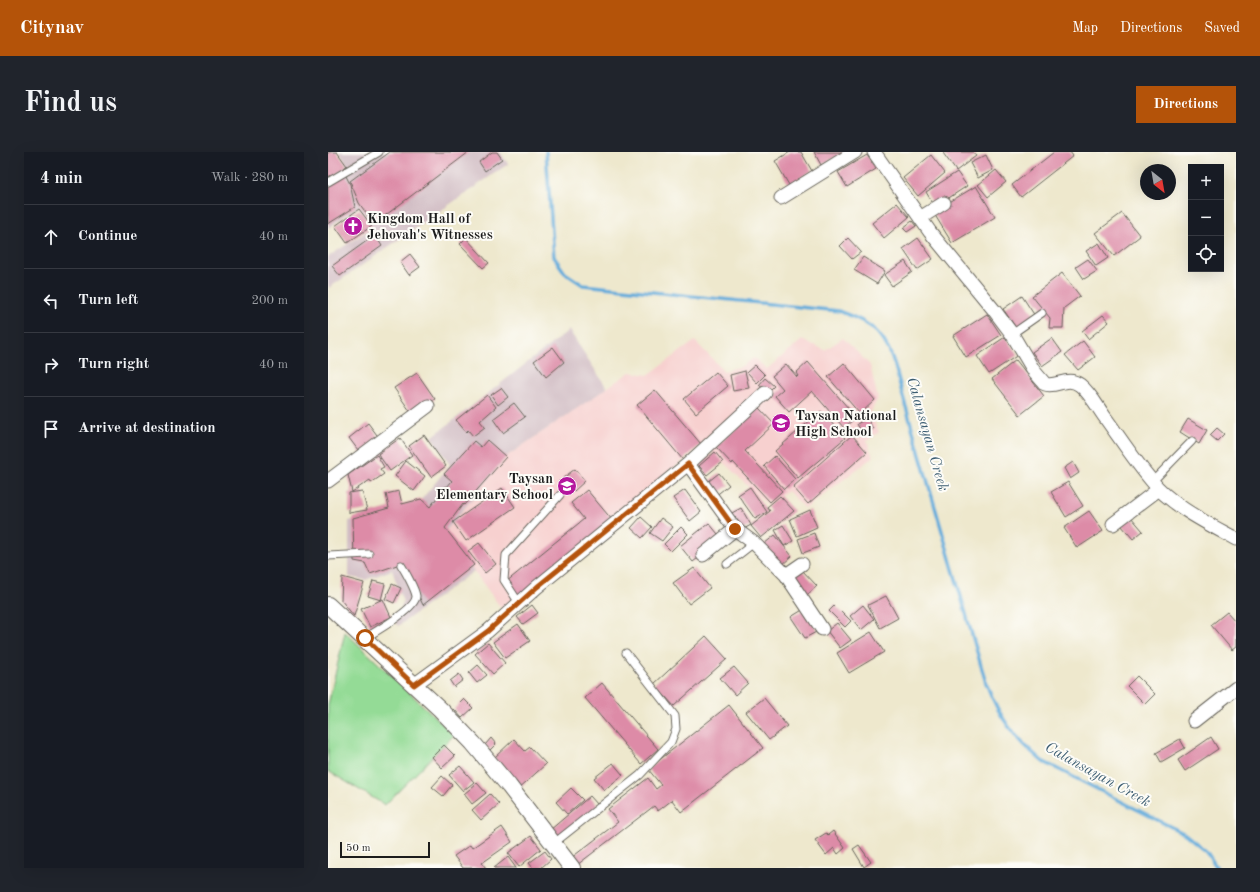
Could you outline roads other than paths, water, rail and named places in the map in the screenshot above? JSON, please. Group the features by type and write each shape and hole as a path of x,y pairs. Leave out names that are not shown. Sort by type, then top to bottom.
{"street":[{"path":"781,198 855,152"},
{"path":"874,152 930,232 1012,334 1034,371 1045,384 1052,385 1064,381 1073,382 1080,385 1094,401 1156,485 1170,498 1205,522 1236,539"},
{"path":"920,218 944,203"},
{"path":"414,685 488,631 518,603 688,464 765,393"},
{"path":"328,481 428,406"},
{"path":"688,464 735,529 754,543 786,575 822,629"},
{"path":"1113,524 1156,485"},
{"path":"703,555 735,529"},
{"path":"786,575 802,564"},
{"path":"328,605 440,709 473,743 509,786 572,868"},
{"path":"1194,721 1236,688"}],"lane":[{"path":"328,182 378,152"},
{"path":"1012,334 1042,313"},
{"path":"1156,485 1192,441"},
{"path":"518,603 504,580 506,555 560,495"},
{"path":"727,564 754,543"},
{"path":"328,556 369,554"},
{"path":"365,638 408,609 414,601 416,596 401,564"},
{"path":"553,844 640,775 671,742 676,729 675,716 626,653"}],"waterway":[{"name":"Calansayan Creek","path":"546,152 554,257 565,273 583,285 839,311 862,321 879,334 894,361 986,683 1002,717 1015,735 1042,761 1185,834 1206,851 1217,868"}],"place":[{"name":"Kingdom Hall of Jehovah's Witnesses","path":"353,226"},
{"name":"Taysan National High School","path":"781,423"},
{"name":"Taysan Elementary School","path":"567,486"}]}
